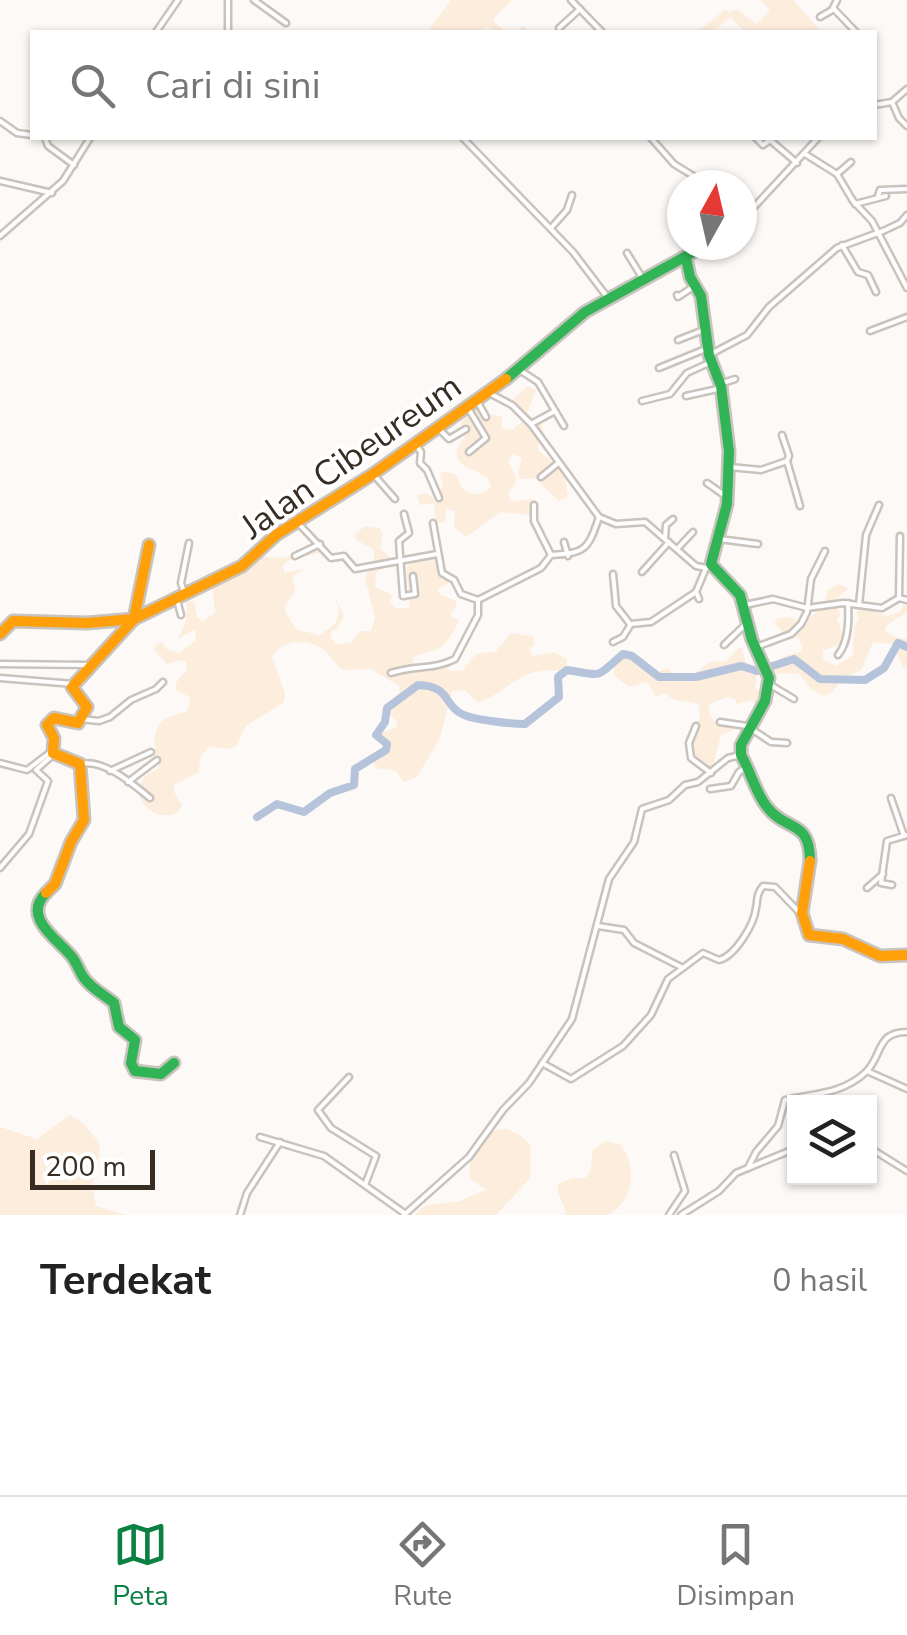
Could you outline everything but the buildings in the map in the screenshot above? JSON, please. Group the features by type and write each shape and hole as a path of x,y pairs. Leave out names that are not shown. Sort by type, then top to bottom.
{"street":[{"path":"157,30 178,0"},
{"path":"228,0 228,30"},
{"path":"571,0 600,30"},
{"path":"820,17 834,9 837,0"},
{"path":"257,1 286,23"},
{"path":"834,9 854,30"},
{"path":"559,28 580,10"},
{"path":"877,104 892,102 907,89"},
{"path":"892,102 907,126"},
{"path":"0,121 17,133 30,134"},
{"path":"46,140 48,146 74,165"},
{"path":"0,236 52,193 89,140"},
{"path":"464,140 509,190 551,228 608,298"},
{"path":"653,140 682,170"},
{"path":"772,140 797,163"},
{"path":"757,204 816,140"},
{"path":"805,154 837,174 855,204 868,216 907,288"},
{"path":"837,174 850,162"},
{"path":"0,181 52,193"},
{"path":"878,196 880,190 907,188"},
{"path":"551,228 568,208 572,195"},
{"path":"855,204 886,196"},
{"path":"642,401 670,394 709,355 747,335 769,308 842,246 900,223 907,215"},
{"path":"842,246 858,272 867,274 876,292"},
{"path":"627,254 643,279"},
{"name":"Jalan Cibeureum","path":"0,634 13,621 88,624 134,620 242,566 269,540 373,474 488,393 569,324 608,298 682,260"},
{"path":"630,624 649,624 696,592 719,539 728,496 730,467 721,386 709,355 696,285 686,260"},
{"path":"677,295 678,298 696,285"},
{"path":"870,331 907,318"},
{"path":"678,340 706,329"},
{"path":"660,368 709,355"},
{"path":"518,369 538,382 564,426"},
{"path":"686,396 734,379"},
{"path":"488,393 512,405 531,424 600,518 622,525 643,521 694,564 709,566 733,584 745,605 767,675 794,699"},
{"path":"473,404 486,417"},
{"path":"469,452 487,440 473,404"},
{"path":"531,424 556,411"},
{"path":"438,428 448,439 466,429"},
{"path":"782,436 800,506"},
{"path":"414,444 439,498"},
{"path":"730,467 761,470 787,462"},
{"path":"542,477 558,463"},
{"path":"373,474 395,499"},
{"path":"707,483 728,496"},
{"path":"858,605 866,535 879,504"},
{"path":"534,505 534,521 550,555"},
{"path":"404,514 408,533 399,540 404,596 414,594 414,576"},
{"path":"550,555 568,556 587,546 600,518"},
{"path":"642,572 667,540 667,524 673,519"},
{"path":"298,523 332,558 344,556 356,569 436,554"},
{"path":"433,523 436,554 443,574 454,580 462,594 478,600 542,568 550,555"},
{"path":"677,550 693,532"},
{"path":"899,598 900,536"},
{"path":"719,539 758,544"},
{"path":"564,542 568,556"},
{"path":"181,616 181,583 189,544"},
{"path":"294,556 320,544"},
{"path":"0,868 28,834 48,781 36,768 53,753 54,740 46,726 49,720 78,723 88,708 72,690 74,684 134,620 149,545"},
{"path":"756,647 791,634 804,620 811,579 825,551"},
{"path":"613,574 616,606 630,624"},
{"path":"696,592 699,599"},
{"path":"745,605 773,599 807,608 848,603 884,608 899,598 907,600"},
{"path":"391,673 417,665 431,668 455,659 478,615 478,600"},
{"path":"838,655 847,629 848,603"},
{"path":"724,645 748,622"},
{"path":"613,642 623,637 630,624"},
{"path":"0,664 92,665"},
{"path":"767,675 764,705 741,745 740,755 770,811 800,828 808,838 810,862 802,914"},
{"path":"0,678 74,684"},
{"path":"81,719 99,721 110,717 163,682"},
{"path":"720,722 750,728 769,741 786,743"},
{"path":"696,726 689,743 690,756 711,773"},
{"path":"110,770 151,752"},
{"path":"0,762 27,770 53,753"},
{"path":"53,753 110,770 150,798"},
{"path":"260,1137 324,1156 405,1214 470,1157 542,1063 576,1010 609,879 634,842 642,809 670,800 684,784 698,782 728,758 740,755"},
{"path":"128,782 158,760"},
{"path":"80,764 84,820 55,884 40,899 38,914 52,940 71,955 93,990 114,1004 118,1026 135,1040 131,1060 135,1071 161,1074 174,1063"},
{"path":"710,790 731,786 748,766"},
{"path":"892,798 906,835 888,841 882,883 892,885"},
{"path":"867,888 883,874"},
{"path":"542,1063 572,1079 616,1050 650,1015 665,982 704,952 716,960 727,958 754,917 757,894 764,885 780,891 802,914 812,936 843,939 880,956 907,955"},
{"path":"598,926 624,930 634,943 682,968"},
{"path":"748,1168 778,1126 785,1100 818,1096 867,1071 884,1039 907,1032"},
{"path":"867,1071 907,1089"},
{"path":"350,1077 318,1110 331,1128 376,1156 365,1185"},
{"path":"240,1215 247,1194 280,1142"},
{"path":"682,1215 748,1168 787,1152"},
{"path":"877,1153 907,1172"},
{"path":"670,1215 685,1192 674,1155"}],"shaded area":[{"path":"451,0 512,0 494,18 504,30 487,26 483,30 430,28"},
{"path":"760,0 793,0 820,30 744,30 730,18 715,30 700,30 726,9 729,13 737,9 757,24 770,10"},
{"path":"528,386 536,390 527,413 542,425 544,438 538,450 564,473 568,496 559,501 535,478 520,479 522,458 512,454 508,462 517,479 508,495 512,502 536,502 531,515 501,512 466,537 454,527 455,511 446,509 445,522 436,523 434,503 420,505 417,495 426,493 434,498 443,486 442,471 456,475 462,487 472,494 491,487 488,478 458,459 459,446 465,438 461,408 478,399 488,414 502,416 502,429 512,430 523,421 508,404"},
{"path":"365,526 380,528 383,535 380,549 391,558 376,573 375,587 392,595 390,603 395,608 409,608 407,572 413,560 436,558 449,576 448,583 438,589 440,595 455,600 457,607 451,617 459,620 445,644 413,658 414,666 423,671 437,662 450,671 463,670 476,654 496,651 511,633 533,637 532,656 553,652 567,659 567,666 561,671 526,675 478,703 465,690 452,691 440,738 417,777 403,782 396,771 376,768 374,762 385,754 390,742 379,734 397,727 397,721 387,712 401,698 399,686 371,669 343,670 318,646 299,642 286,645 272,657 285,693 284,702 246,726 236,746 210,746 200,757 199,772 174,785 182,805 178,812 160,815 146,807 141,785 145,777 159,768 156,730 164,720 188,710 190,697 177,691 175,684 187,669 186,662 167,664 154,650 162,642 166,649 179,653 196,641 195,629 178,639 186,621 187,601 194,602 197,617 203,621 215,613 212,584 218,571 255,556 285,558 311,543 323,552 283,565 284,573 304,569 292,577 295,591 285,606 286,613 297,630 320,635 336,623 339,610 334,596 344,615 338,628 331,631 331,638 336,644 351,643 360,631 371,631 375,618 365,579 373,562 373,549 356,540 355,534"},
{"path":"838,584 848,588 834,602 841,615 837,619 844,639 823,650 823,660 837,666 853,655 854,627 859,619 853,604 857,612 868,606 885,617 899,612 907,599 907,612 886,626 885,631 907,639 907,667 904,669 892,644 873,642 861,670 843,678 824,696 811,689 799,674 772,670 782,657 803,648 798,637 783,641 781,629 774,624 778,618 791,617 800,623 810,617 822,606 827,591"},
{"path":"741,646 745,661 757,669 755,688 763,695 759,695 765,700 759,701 765,705 761,709 751,700 736,704 736,699 728,697 710,704 712,719 719,726 729,723 739,727 721,735 712,769 702,772 687,745 689,733 700,718 699,704 672,699 665,693 656,697 647,682 629,687 614,675 615,665 627,653 638,655 657,673 667,668 674,675 690,677 710,662 726,661"},
{"path":"70,1115 84,1124 100,1144 92,1184 96,1206 126,1215 0,1215 0,1127 37,1139"},
{"path":"507,1129 531,1146 530,1178 496,1215 414,1215 425,1206 459,1201 486,1190 469,1178 470,1162 492,1131"},
{"path":"605,1141 620,1144 626,1153 631,1172 628,1192 608,1215 565,1215 558,1184 585,1178 590,1172 593,1150"}],"waterway":[{"path":"257,817 277,804 304,812 330,793 354,785 355,769 386,750 387,744 376,735 385,722 387,708 418,685 441,692 456,710 467,716 525,724 559,697 558,677 567,670 598,674 623,654 632,656 659,677 696,677 741,666 757,671 794,659 820,679 865,680 884,668 898,643 907,647"}],"traffic: fast":[{"path":"506,379 585,312 679,260"},
{"path":"686,260 690,277 701,296 709,355 721,386 729,451 727,504 711,564 740,595 752,640 769,678 765,701 741,745 741,755 767,807 806,838 810,861"},
{"path":"46,893 39,902 40,920 72,957 87,982 114,1003 119,1027 135,1040 131,1063 135,1071 161,1074 174,1063"}],"traffic: slow":[{"path":"0,634 13,621 87,623 134,619 242,566 276,535 373,474 506,379"},
{"path":"46,893 55,884 84,820 80,764 53,753 54,738 47,725 54,718 78,723 87,707 72,687 134,619 149,545"},
{"path":"810,861 802,913 809,935 843,939 880,956 907,955"}]}
